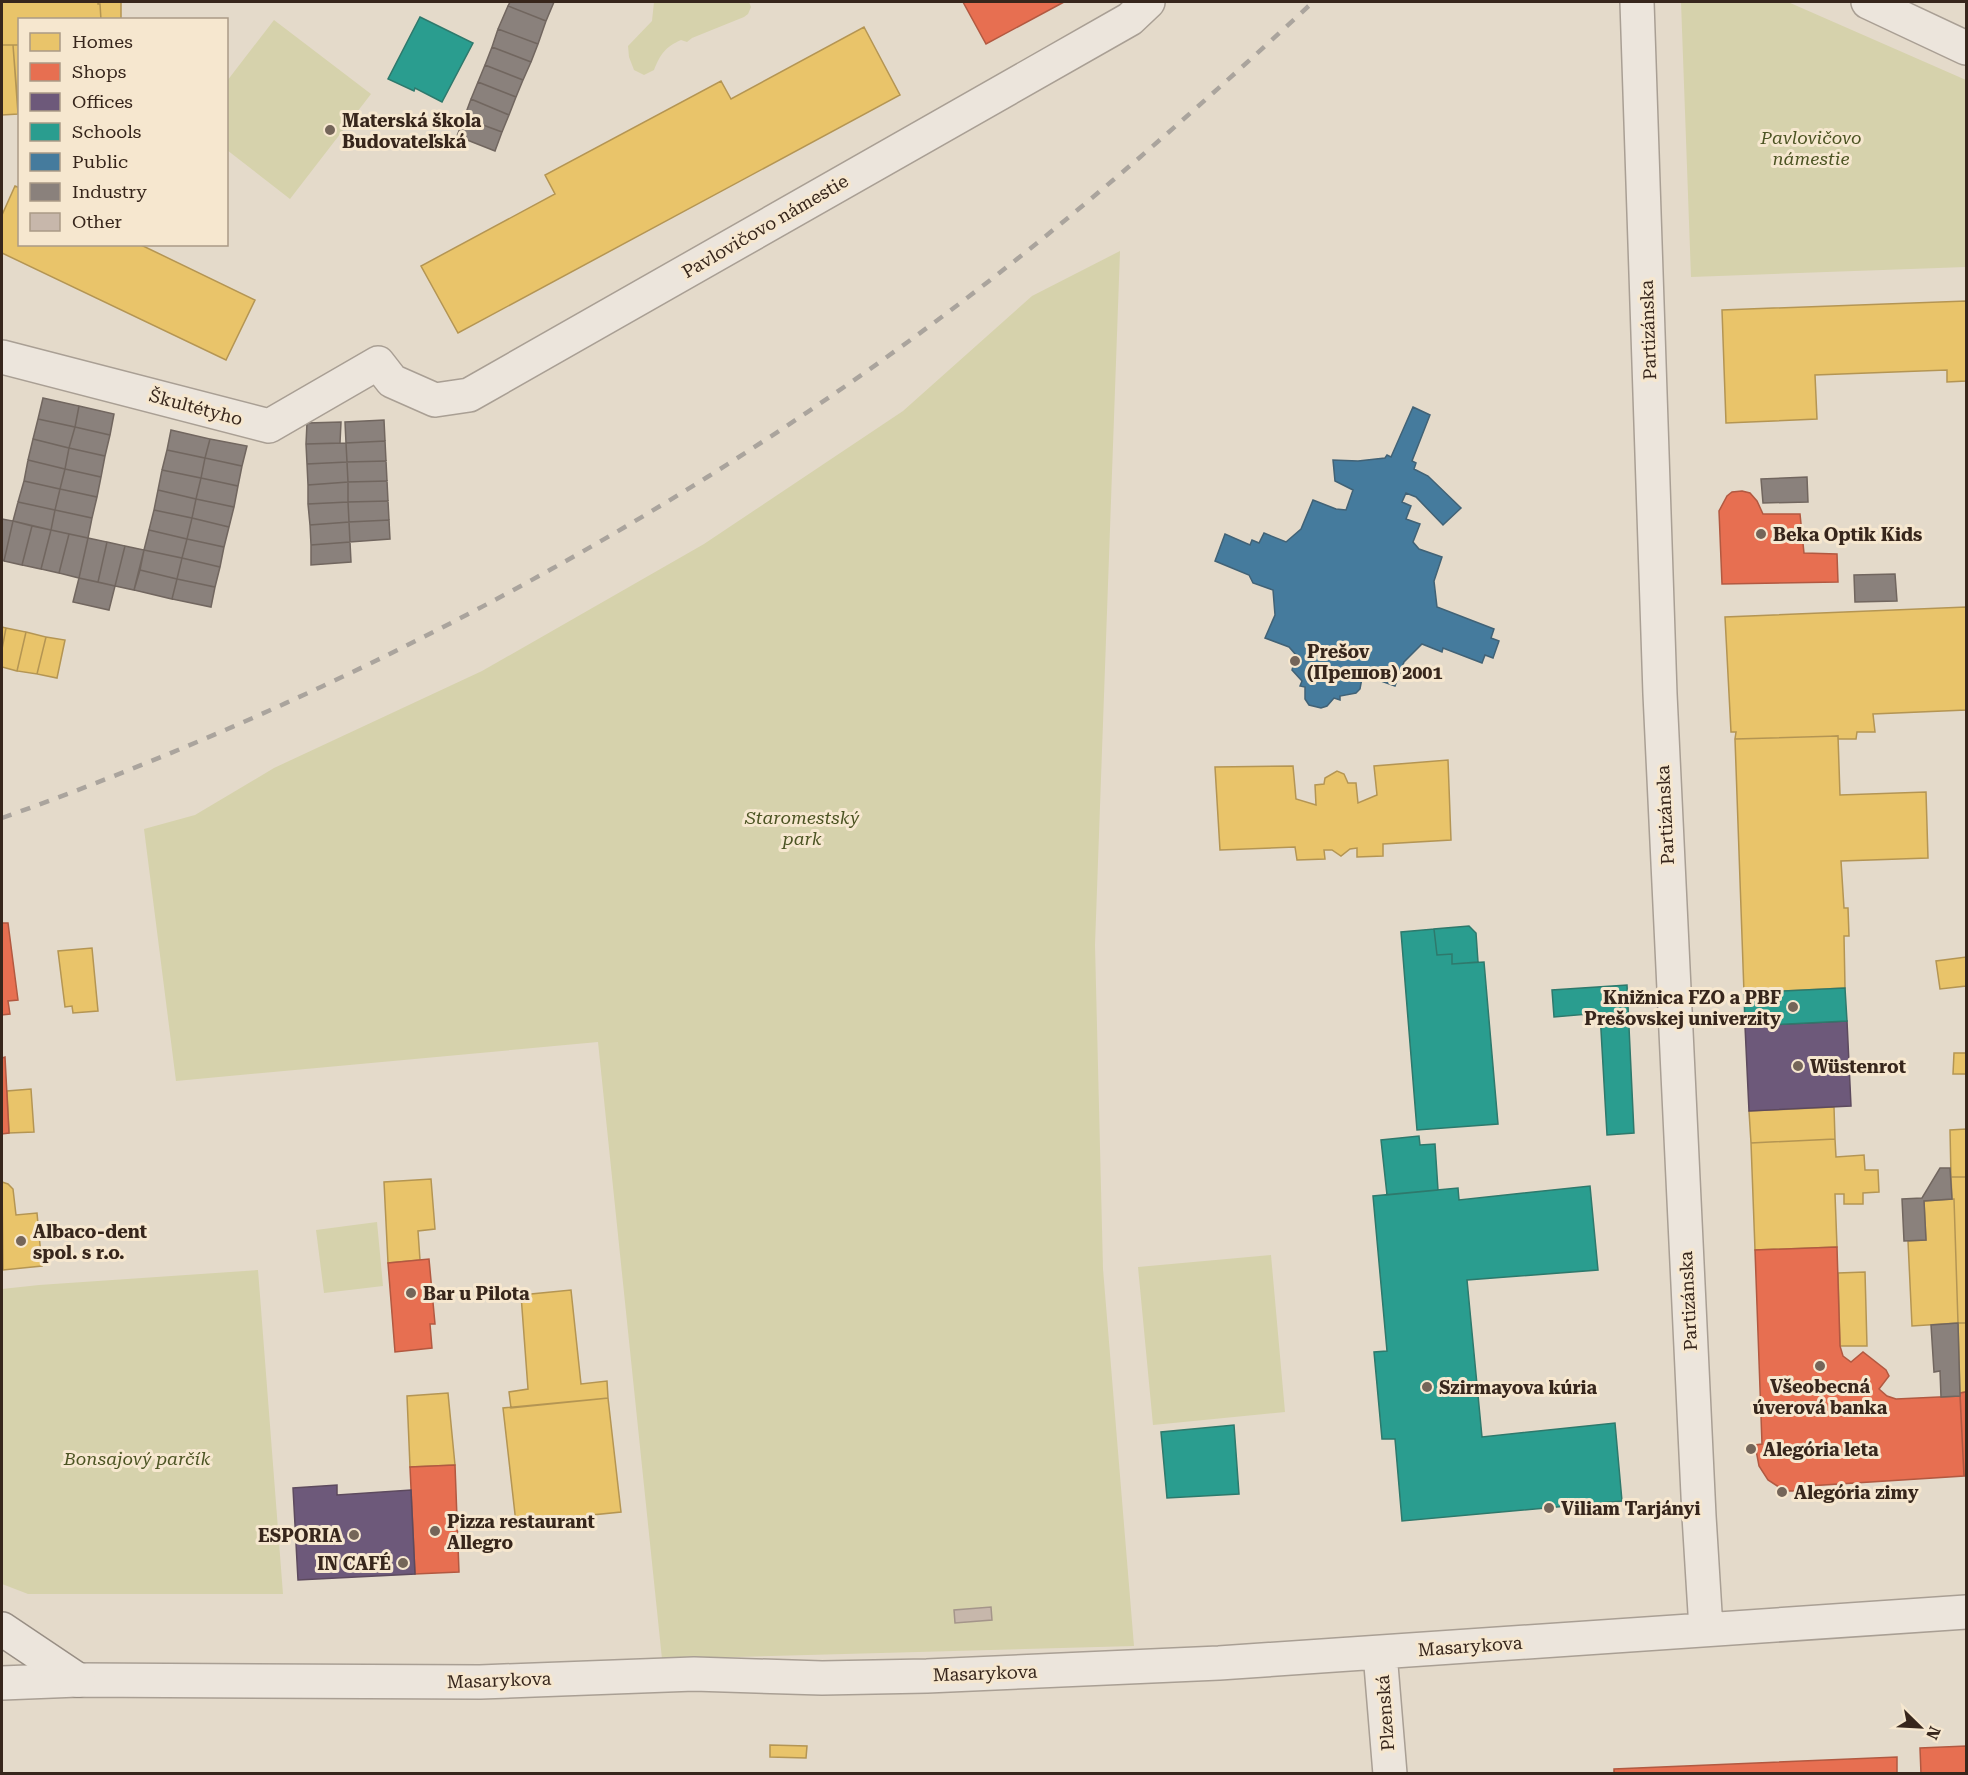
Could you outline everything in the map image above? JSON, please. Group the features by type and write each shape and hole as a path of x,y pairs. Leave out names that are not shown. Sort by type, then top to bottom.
{"street":[{"name":"Pavlovičovo námestie","path":"378,363 392,381 435,400 469,395 1130,19 1148,2"},
{"name":"Partizánska","path":"1637,2 1659,694 1699,1516 1707,1629"},
{"path":"1868,2 1966,48"},
{"name":"Škultétyho","path":"2,357 269,426 378,363"},
{"name":"Masarykova","path":"2,1683 78,1680 480,1682 694,1674 822,1678 927,1676 1219,1663 1966,1612"},
{"path":"2,1629 78,1680"},
{"name":"Plzenská","path":"1380,1653 1390,1773"}],"green space":[{"path":"654,2 749,2 751,7 744,17 687,42 681,40 671,46 661,56 654,70 644,75 634,70 628,46 652,21"},
{"name":"Pavlovičovo námestie","path":"1681,2 1788,2 1966,80 1966,267 1691,277"},
{"path":"274,20 371,94 290,199 228,151 228,80"},
{"name":"Staromestský park","path":"1120,251 1095,945 1103,1269 1134,1646 662,1659 598,1042 176,1081 144,829 195,815 274,768 482,671 704,544 903,411 1032,296"},
{"path":"377,1222 383,1286 324,1293 316,1230"},
{"path":"1271,1255 1285,1412 1153,1425 1138,1267"},
{"name":"Bonsajový parčík","path":"258,1270 283,1594 28,1594 2,1584 2,1289"}],"building: Homes":[{"path":"2,2 98,2 100,4 101,18 18,18 18,45 2,45"},
{"path":"98,2 121,2 121,18 101,18 100,4"},
{"path":"864,27 900,95 458,333 421,266 555,194 545,175 721,81 731,99"},
{"path":"2,45 13,45 18,114 2,115"},
{"path":"13,45 18,45 18,108"},
{"path":"15,186 18,187 18,246 143,246 255,300 226,360 2,253 2,215"},
{"path":"1966,301 1966,381 1947,382 1947,370 1815,375 1817,419 1726,423 1722,310"},
{"path":"1966,607 1966,710 1873,714 1875,732 1857,732 1856,739 1838,739 1838,736 1735,739 1736,732 1731,732 1725,617"},
{"path":"2,627 6,628 2,649"},
{"path":"6,628 26,632 17,671 2,667 2,649"},
{"path":"26,632 46,637 37,674 17,671"},
{"path":"46,637 65,640 57,678 37,674"},
{"path":"1838,736 1840,795 1926,792 1928,858 1841,861 1844,908 1848,908 1849,936 1844,936 1845,988 1744,993 1735,739"},
{"path":"1448,760 1451,840 1383,844 1383,856 1357,857 1357,848 1350,849 1341,856 1332,850 1324,850 1325,859 1297,860 1295,847 1220,850 1215,767 1293,766 1296,799 1316,805 1315,785 1324,784 1325,778 1337,771 1344,774 1348,783 1356,783 1358,803 1377,795 1374,766"},
{"path":"92,948 98,1011 73,1013 72,1006 65,1007 58,951"},
{"path":"1966,957 1966,986 1940,989 1936,961"},
{"path":"1954,1053 1966,1053 1966,1074 1953,1074"},
{"path":"31,1089 34,1132 9,1133 7,1091"},
{"path":"1834,1107 1835,1139 1751,1143 1749,1111"},
{"path":"1966,1129 1966,1177 1951,1177 1950,1130"},
{"path":"1835,1139 1836,1157 1864,1155 1865,1170 1878,1170 1879,1192 1863,1193 1863,1204 1844,1204 1844,1194 1835,1194 1837,1247 1755,1250 1751,1143"},
{"path":"1951,1177 1966,1177 1966,1323 1958,1323 1954,1199 1952,1199"},
{"path":"431,1179 435,1229 418,1231 420,1260 388,1263 384,1182"},
{"name":"Albaco-dent spol. s r.o.","path":"2,1182 13,1189 16,1215 37,1213 42,1266 3,1270"},
{"path":"1954,1199 1958,1323 1912,1326 1908,1241 1926,1240 1924,1201"},
{"path":"1865,1272 1867,1346 1840,1346 1838,1273"},
{"path":"571,1290 581,1384 607,1381 608,1398 511,1408 509,1392 528,1389 521,1295"},
{"path":"1958,1323 1966,1323 1966,1392 1960,1393"},
{"path":"448,1393 455,1465 410,1467 407,1396"},
{"path":"608,1398 621,1512 592,1515 593,1522 587,1524 545,1527 544,1520 516,1523 503,1408"},
{"path":"770,1745 807,1746 806,1758 770,1757"}],"building: Shops":[{"path":"963,2 1064,2 986,44"},
{"name":"Beka Optik Kids","path":"1732,492 1750,493 1763,514 1800,514 1804,553 1837,554 1838,582 1722,584 1719,511 1727,496"},
{"path":"2,923 8,923 18,1000 8,1001 10,1014 2,1015"},
{"path":"5,1057 9,1133 2,1134 2,1058"},
{"name":"Všeobecná úverová banka","path":"1837,1247 1840,1346 1843,1356 1851,1362 1863,1352 1886,1370 1889,1376 1879,1389 1887,1396 1896,1399 1960,1396 1964,1476 1808,1486 1808,1491 1785,1491 1768,1480 1759,1466 1755,1445 1762,1444 1755,1250"},
{"name":"Bar u Pilota","path":"429,1259 435,1324 430,1324 432,1348 395,1352 388,1263"},
{"path":"1966,1392 1966,1476 1964,1476 1960,1393"},
{"name":"Pizza restaurant Allegro","path":"455,1465 459,1572 415,1574 410,1467"},
{"path":"1966,1746 1966,1774 1921,1774 1920,1748"},
{"path":"1897,1757 1897,1774 1614,1774 1614,1769"}],"building: Offices":[{"name":"Wüstenrot","path":"1847,1021 1851,1106 1749,1111 1745,1026"},
{"name":"ESPORIA","path":"337,1485 337,1495 411,1490 415,1574 298,1580 293,1488"}],"building: Schools":[{"path":"420,17 473,43 442,102 415,88 414,91 388,79"},
{"path":"1469,926 1476,933 1478,962 1452,964 1452,954 1437,955 1434,929"},
{"path":"1434,929 1437,955 1452,954 1452,964 1484,962 1498,1124 1417,1130 1401,932"},
{"path":"1627,985 1634,1133 1607,1135 1600,1013 1554,1017 1552,990"},
{"path":"1845,988 1847,1021 1745,1026 1744,993"},
{"path":"1419,1136 1420,1145 1435,1144 1438,1190 1387,1195 1381,1140"},
{"name":"Szirmayova kúria","path":"1590,1186 1598,1270 1467,1280 1482,1437 1615,1423 1622,1501 1402,1521 1395,1439 1382,1439 1374,1352 1387,1351 1373,1196 1458,1188 1459,1200"},
{"path":"1234,1425 1239,1494 1167,1498 1161,1432"}],"building: Public":[{"path":"1413,407 1430,415 1412,461 1416,463 1414,469 1428,476 1461,508 1443,525 1416,497 1406,493 1402,502 1411,506 1406,519 1420,524 1413,542 1419,549 1442,557 1434,581 1437,607 1494,629 1491,638 1499,641 1493,658 1485,655 1482,663 1443,648 1442,652 1422,644 1404,662 1395,686 1370,677 1362,678 1360,689 1356,693 1340,696 1340,700 1334,698 1327,706 1321,708 1309,705 1305,699 1305,687 1300,686 1302,681 1292,670 1296,655 1289,647 1265,638 1275,615 1273,590 1253,583 1249,575 1215,561 1225,534 1250,545 1252,540 1259,543 1264,533 1286,542 1301,529 1313,500 1336,509 1346,510 1353,490 1335,481 1333,460 1358,461 1385,458 1387,455 1391,457"}],"building: Industry":[{"path":"510,2 554,2 546,21 508,6"},
{"path":"508,6 546,21 538,44 498,29"},
{"path":"498,29 538,44 531,62 492,47"},
{"path":"492,47 531,62 523,80 485,65"},
{"path":"485,65 523,80 516,97 478,82"},
{"path":"478,82 516,97 509,115 471,99"},
{"path":"471,99 509,115 502,132 464,118"},
{"path":"464,118 502,132 495,151 457,136"},
{"path":"43,398 79,406 75,427 38,419"},
{"path":"79,406 114,414 110,435 75,427"},
{"path":"38,419 75,427 69,448 33,439"},
{"path":"384,420 385,441 346,443 345,422"},
{"path":"341,422 340,443 306,444 307,423"},
{"path":"75,427 110,435 105,456 69,448"},
{"path":"171,430 210,439 205,458 167,450"},
{"path":"33,439 69,448 65,469 28,460"},
{"path":"210,439 247,446 242,466 205,458"},
{"path":"385,441 386,461 347,462 346,443"},
{"path":"346,443 347,462 307,464 306,444"},
{"path":"69,448 105,456 101,477 65,469"},
{"path":"167,450 205,458 201,478 162,470"},
{"path":"205,458 242,466 238,486 201,478"},
{"path":"28,460 65,469 60,489 24,481"},
{"path":"386,461 387,481 348,482 347,462"},
{"path":"347,462 348,482 308,485 307,464"},
{"path":"65,469 101,477 97,497 60,489"},
{"path":"162,470 201,478 196,499 158,490"},
{"path":"1807,477 1808,502 1763,503 1761,479"},
{"path":"201,478 238,486 234,507 196,499"},
{"path":"24,481 60,489 55,510 18,502"},
{"path":"387,481 388,501 348,502 348,482"},
{"path":"348,482 348,502 308,504 308,485"},
{"path":"60,489 97,497 92,518 55,510"},
{"path":"158,490 196,499 192,518 154,510"},
{"path":"196,499 234,507 229,527 192,518"},
{"path":"388,501 389,520 349,522 348,502"},
{"path":"18,502 55,510 51,530 13,521"},
{"path":"348,502 349,522 310,525 308,504"},
{"path":"55,510 92,518 88,538 51,530"},
{"path":"154,510 192,518 187,539 149,530"},
{"path":"192,518 229,527 224,547 187,539"},
{"path":"2,519 13,521 4,561 2,560"},
{"path":"389,520 390,539 350,542 349,522"},
{"path":"13,521 32,526 22,565 4,561"},
{"path":"349,522 350,542 311,545 310,525"},
{"path":"32,526 51,530 41,569 22,565"},
{"path":"51,530 69,534 59,573 41,569"},
{"path":"149,530 187,539 182,558 144,550"},
{"path":"69,534 88,538 79,578 59,573"},
{"path":"88,538 107,542 98,582 79,578"},
{"path":"187,539 224,547 220,567 182,558"},
{"path":"107,542 125,546 115,586 98,582"},
{"path":"350,542 351,562 311,565 311,545"},
{"path":"125,546 144,550 134,590 115,586"},
{"path":"144,550 182,558 177,579 140,570"},
{"path":"182,558 220,567 215,587 177,579"},
{"path":"140,570 177,579 172,599 134,590"},
{"path":"1895,574 1897,601 1855,602 1854,575"},
{"path":"79,578 115,586 109,610 73,602"},
{"path":"177,579 215,587 211,607 172,599"},
{"path":"1940,1168 1950,1168 1952,1199 1924,1201 1926,1240 1904,1241 1902,1199 1922,1198"},
{"path":"1958,1323 1960,1396 1941,1397 1940,1371 1934,1372 1931,1325"}],"building: Other":[{"path":"991,1607 992,1620 955,1623 954,1610"}],"railway":[{"path":"2,818 127,771 251,719 372,663 491,602 608,537 723,467 834,394 991,279 1132,164 1313,2"}],"place":[{"name":"Materská škola Budovateľská","path":"330,130"},
{"name":"Beka Optik Kids","path":"1761,534"},
{"name":"Prešov (Прешов) 2001","path":"1295,661"},
{"name":"Knižnica FZO a PBF Prešovskej univerzity","path":"1793,1007"},
{"name":"Wüstenrot","path":"1798,1066"},
{"name":"Albaco-dent spol. s r.o.","path":"21,1241"},
{"name":"Bar u Pilota","path":"411,1293"},
{"name":"Všeobecná úverová banka","path":"1820,1366"},
{"name":"Szirmayova kúria","path":"1427,1387"},
{"name":"Alegória leta","path":"1751,1449"},
{"name":"Alegória zimy","path":"1782,1492"},
{"name":"Viliam Tarjányi","path":"1549,1508"},
{"name":"Pizza restaurant Allegro","path":"435,1531"},
{"name":"ESPORIA","path":"354,1535"},
{"name":"IN CAFÉ","path":"403,1563"}]}
